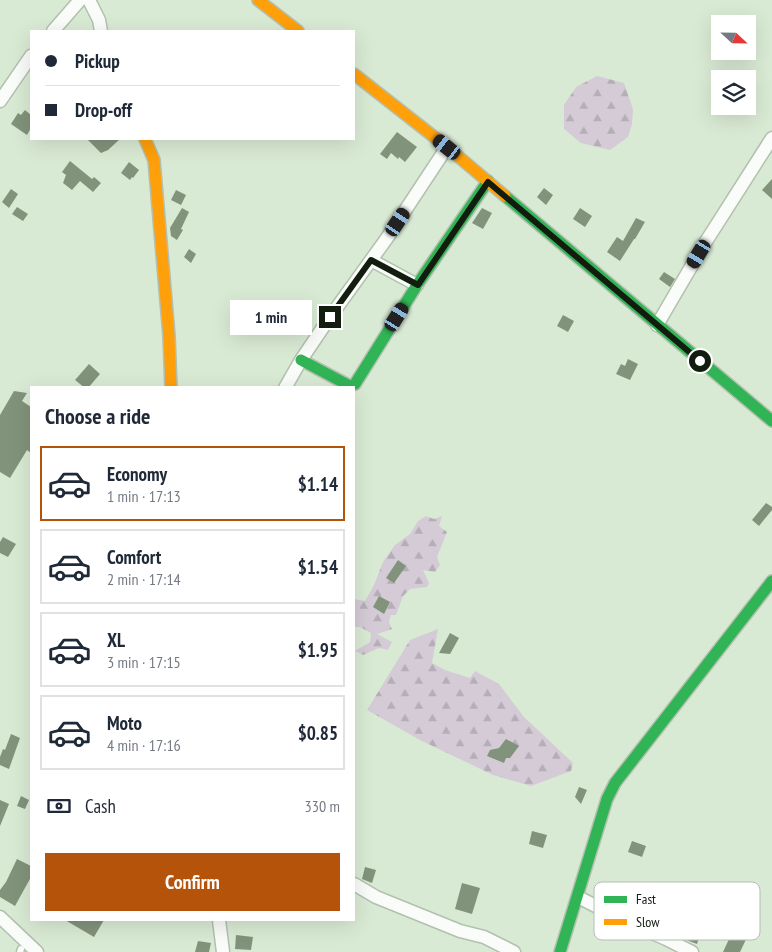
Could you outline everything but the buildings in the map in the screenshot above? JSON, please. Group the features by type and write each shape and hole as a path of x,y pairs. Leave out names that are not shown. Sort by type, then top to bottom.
{"street":[{"path":"54,30 80,0"},
{"path":"89,0 101,30"},
{"path":"258,0 297,30"},
{"path":"0,101 30,57"},
{"path":"355,75 447,147 772,422"},
{"path":"657,325 705,243 772,138"},
{"path":"145,140 154,160 169,336 171,386"},
{"path":"286,386 301,360 387,238 447,147"},
{"path":"301,360 350,386 354,385 418,285 488,182"},
{"path":"371,260 418,285"},
{"path":"560,952 607,798 615,783 772,581"},
{"path":"355,885 376,897 460,931 484,937 514,952"},
{"path":"578,897 594,905"},
{"path":"0,916 37,952"},
{"path":"218,921 223,952"},
{"path":"668,940 692,952"}],"green space":[{"path":"597,76 624,83 633,109 632,124 628,137 610,150 581,143 564,129 564,105 576,87"},
{"path":"426,516 434,519 442,516 439,526 447,532 437,557 440,565 435,572 423,570 429,583 427,587 410,589 403,596 396,615 391,615 389,622 392,629 377,634 392,642 388,650 379,648 363,655 355,651 370,642 371,633 360,627 355,627 355,599 365,601 383,562 395,545 410,534 418,521"},
{"path":"438,629 432,663 445,670 470,678 475,671 499,684 524,717 573,763 571,771 531,786 493,775 420,740 367,710 410,640"}],"traffic: fast":[{"path":"301,360 350,386 355,384 417,285 488,181"},
{"path":"505,196 772,421"},
{"path":"560,952 607,799 615,783 772,581"}],"traffic: slow":[{"path":"258,0 297,30"},
{"path":"355,75 447,147 505,196"},
{"path":"145,140 154,160 169,336 171,386"}],"route":[{"path":"330,317 371,260 418,285 488,182 700,361"}]}
